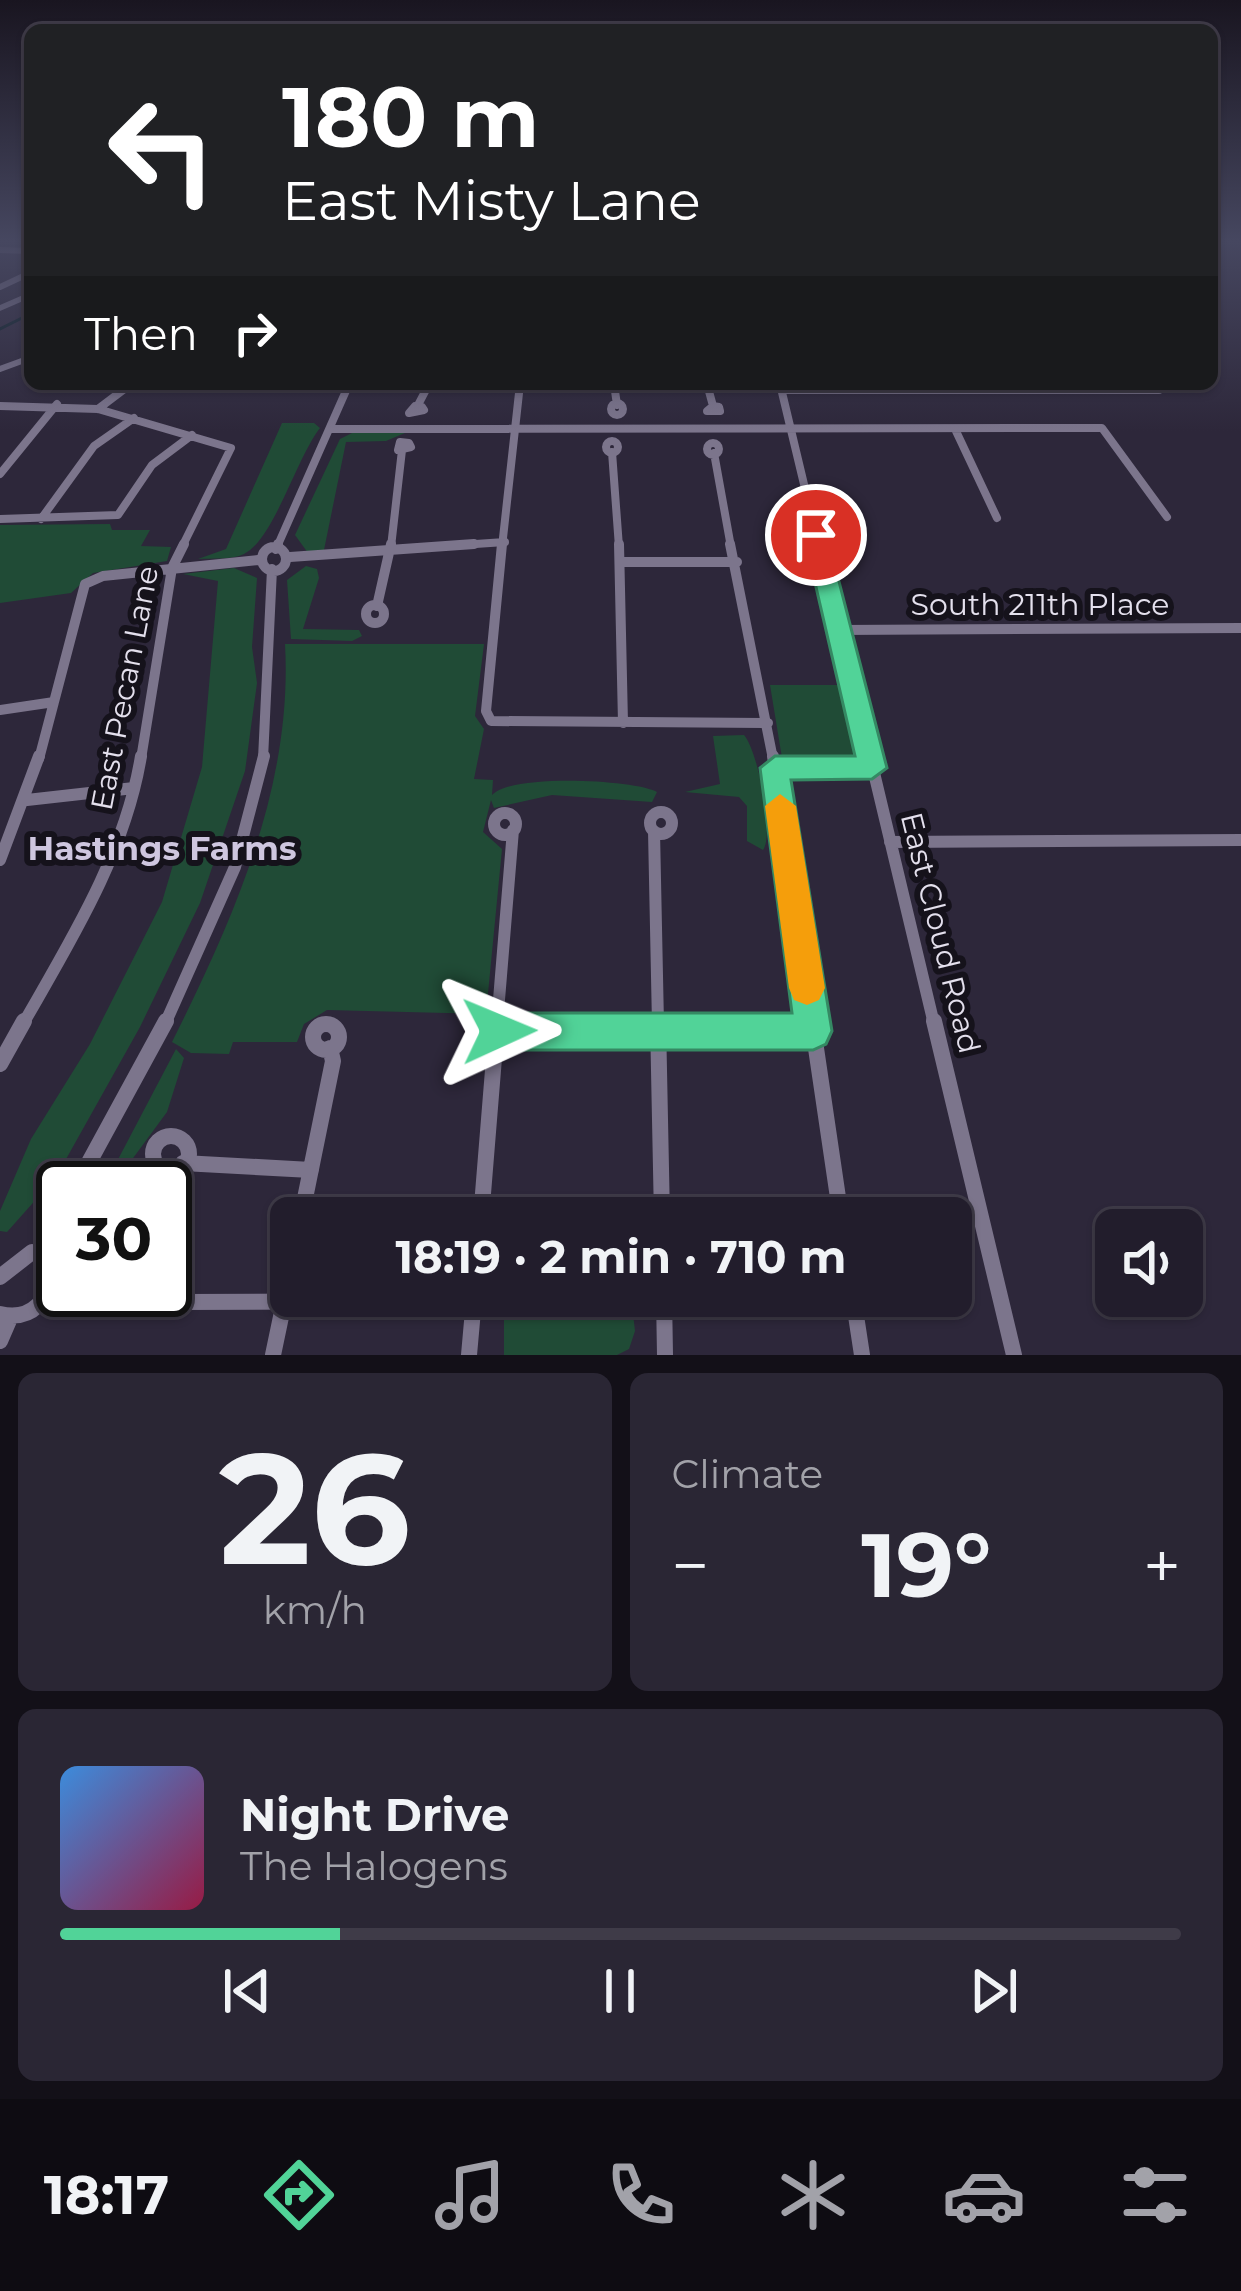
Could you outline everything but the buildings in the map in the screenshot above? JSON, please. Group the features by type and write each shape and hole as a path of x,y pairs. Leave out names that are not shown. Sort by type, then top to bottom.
{"street":[{"path":"98,409 123,390"},
{"path":"0,860 27,800 81,590 90,580 258,560 276,549 347,390"},
{"path":"418,406 426,390"},
{"path":"519,390 503,501 505,542 486,711 491,721 768,723"},
{"path":"615,390 617,405"},
{"path":"708,390 712,406"},
{"name":"East Cloud Road","path":"782,390 1013,1355"},
{"path":"0,474 57,404"},
{"path":"0,406 57,404 98,409 192,435"},
{"path":"41,519 94,446 134,418"},
{"path":"331,429 1109,430 1167,517"},
{"path":"955,429 997,518"},
{"path":"0,519 118,515 152,465 192,435"},
{"name":"East Pecan Lane","path":"0,1064 87,912 134,788 172,568 231,448 192,435"},
{"path":"377,606 390,550 402,450"},
{"path":"612,452 612,504 622,562 623,723"},
{"path":"714,454 737,562 750,657 768,723 838,1197"},
{"path":"272,569 290,557 505,542"},
{"path":"276,549 290,557"},
{"path":"258,560 272,569"},
{"path":"622,562 737,562"},
{"path":"90,1161 186,980 244,834 270,719 272,569"},
{"name":"South 211th Place","path":"838,630 1241,628"},
{"path":"0,710 54,702"},
{"path":"775,768 872,768"},
{"path":"27,800 134,788"},
{"path":"484,1197 513,830"},
{"path":"654,831 661,1197"},
{"path":"890,842 1241,840"},
{"path":"499,1031 813,1031"},
{"path":"306,1197 334,1061 330,1048"},
{"path":"192,1163 311,1169"},
{"path":"0,1277 22,1256 36,1253"},
{"path":"192,1302 270,1303"},
{"path":"0,1341 5,1316 36,1307"},
{"path":"273,1355 281,1317"},
{"path":"469,1355 472,1317"},
{"path":"664,1317 665,1355"},
{"path":"856,1317 862,1355"}],"green space":[{"path":"282,423 314,423 320,428 275,516 244,554 198,559 226,549"},
{"path":"352,433 405,433 386,441 346,442 324,550 308,553 295,535 340,439"},
{"path":"110,524 112,530 150,530 141,546 171,547 167,561 93,573 71,593 0,603 0,525"},
{"path":"306,566 317,569 319,578 303,629 359,630 362,636 352,641 291,639 287,580"},
{"path":"234,568 257,578 252,647 257,683 245,771 200,903 140,1027 65,1161 36,1161 36,1199 7,1232 0,1231 0,1211 31,1139 90,1044 162,902 202,767 218,581 183,574"},
{"path":"285,644 484,644 475,716 484,729 474,779 493,780 492,795 504,788 548,781 601,782 657,792 652,802 552,795 494,808 491,800 483,832 502,849 486,1014 327,1010 304,1024 297,1042 233,1042 229,1054 191,1053 172,1042 217,947 255,849 279,748"},
{"path":"770,685 838,685 858,756 852,762 782,758"},
{"path":"744,735 763,791 767,827 763,850 747,841 747,806 739,797 685,792 720,784 713,736"},
{"path":"176,1049 184,1058 167,1112 131,1161 117,1161"},
{"path":"504,1317 633,1317 629,1349 617,1355 504,1355"}],"waterway":[{"path":"0,329 24,317"}],"slow traffic":[{"path":"780,806 807,988"}],"district":[{"name":"Hastings Farms","path":"162,848"}],"route":[{"path":"499,1031 813,1031 775,768 872,768 816,535"}]}
